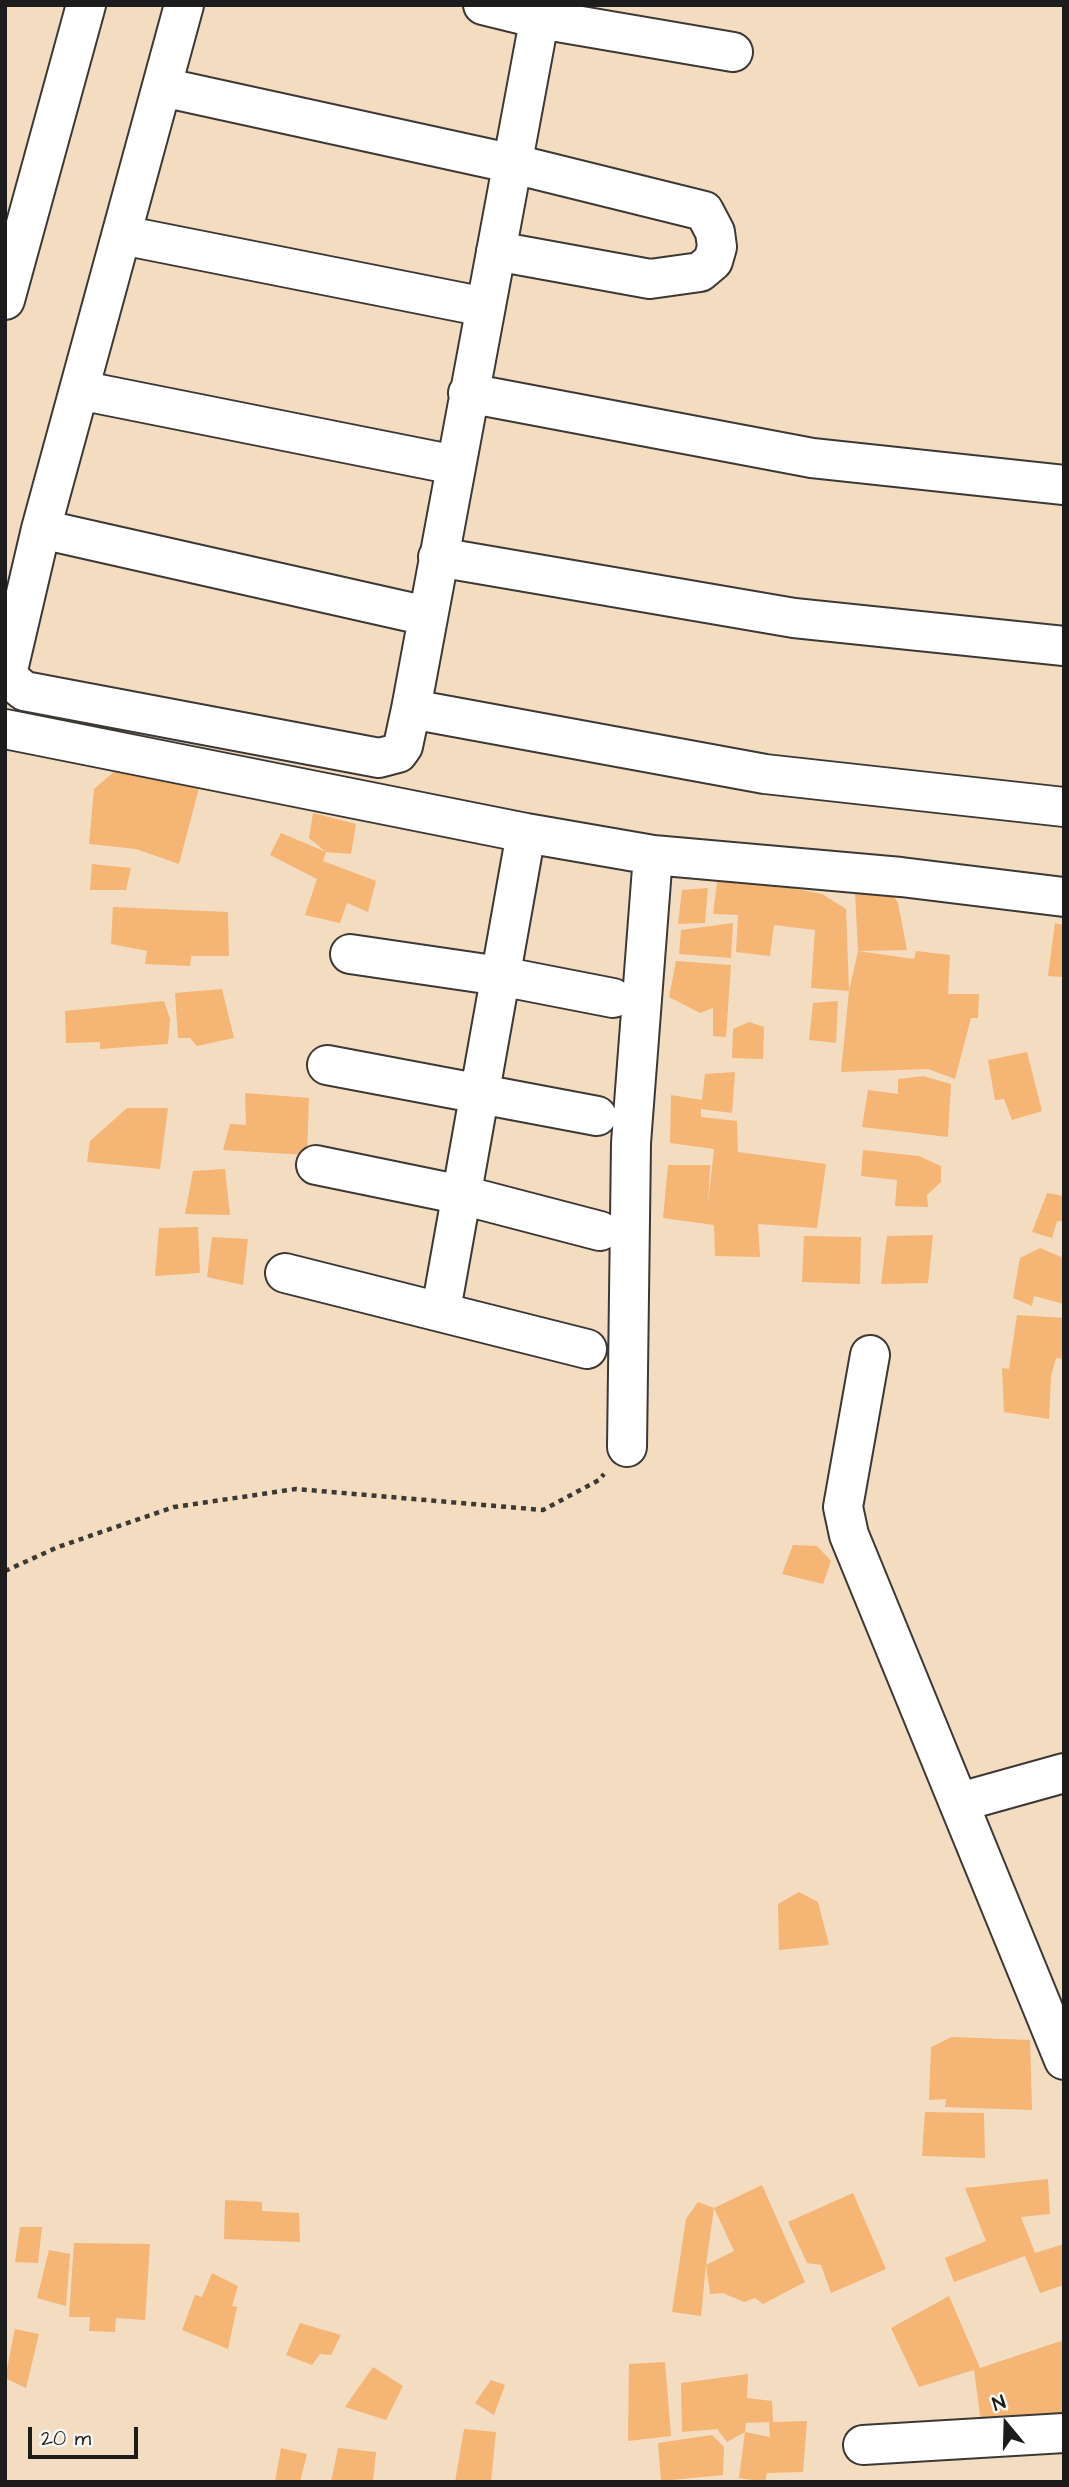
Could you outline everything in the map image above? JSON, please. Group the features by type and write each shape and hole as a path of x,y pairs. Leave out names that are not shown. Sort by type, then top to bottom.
{"street":[{"path":"5,300 86,5"},
{"path":"184,5 41,529 8,670 14,685 24,691 379,758 398,753 404,746 541,12"},
{"path":"483,5 541,12 733,52"},
{"path":"162,87 514,164 704,211 715,232 717,247 713,261 700,272 650,279 496,251"},
{"path":"121,235 485,307"},
{"path":"79,390 455,466"},
{"path":"468,393 813,458 1064,485"},
{"path":"41,529 427,616"},
{"path":"438,557 794,618 1064,646"},
{"path":"411,709 765,774 1064,807"},
{"path":"5,729 526,833 653,855 901,877 1064,897"},
{"path":"441,1310 526,833"},
{"path":"627,1447 631,1143 653,855"},
{"path":"350,954 500,976 613,998"},
{"path":"327,1065 597,1116"},
{"path":"316,1165 461,1195 600,1231"},
{"path":"285,1273 441,1310 587,1349"},
{"path":"870,1355 843,1507 849,1535 1064,2060"},
{"path":"960,1802 1064,1773"},
{"path":"863,2445 1064,2433"}],"path":[{"path":"5,1571 58,1547 174,1507 296,1489 543,1510 599,1480 627,1447"}],"building":[{"path":"116,770 199,788 179,864 136,849 89,844 94,789"},
{"path":"313,813 356,824 351,854 326,852 309,838"},
{"path":"281,833 326,852 323,861 376,881 368,912 347,903 340,923 305,915 317,879 270,855"},
{"path":"92,864 131,868 126,890 90,890"},
{"path":"718,874 797,883 796,889 822,894 846,909 849,991 811,988 815,930 774,925 770,956 736,952 738,915 713,914"},
{"path":"886,886 898,903 907,950 858,951 855,892"},
{"path":"708,888 705,923 678,924 682,890"},
{"path":"113,907 228,912 229,956 191,956 190,966 145,964 147,951 111,944"},
{"path":"733,923 731,958 679,954 681,930"},
{"path":"1055,923 1064,925 1064,977 1048,976"},
{"path":"858,951 914,959 916,951 950,955 948,994 979,994 978,1018 971,1018 955,1079 928,1069 841,1072 849,991"},
{"path":"676,961 731,965 726,1037 713,1036 713,1008 700,1013 669,997"},
{"path":"222,989 234,1038 197,1046 190,1038 178,1038 175,993"},
{"path":"164,1001 170,1019 168,1044 100,1049 100,1042 66,1043 65,1011"},
{"path":"838,1001 836,1043 809,1040 813,1003"},
{"path":"749,1022 764,1027 763,1059 732,1058 733,1029"},
{"path":"1027,1052 1042,1111 1012,1120 1004,1099 995,1100 988,1060"},
{"path":"735,1072 732,1113 701,1109 701,1117 737,1121 738,1152 826,1164 817,1228 758,1224 760,1257 715,1256 714,1225 663,1218 668,1165 710,1165 708,1204 714,1149 670,1143 671,1095 702,1100 705,1074"},
{"path":"923,1076 951,1084 948,1137 862,1127 868,1090 898,1094 898,1079"},
{"path":"245,1093 309,1098 307,1155 223,1150 230,1124 246,1125"},
{"path":"127,1108 168,1108 160,1169 87,1162 90,1141"},
{"path":"863,1150 919,1156 941,1166 941,1182 927,1195 928,1207 895,1206 897,1180 861,1176"},
{"path":"225,1169 230,1215 185,1214 193,1171"},
{"path":"1047,1193 1064,1196 1064,1221 1057,1221 1052,1238 1032,1232"},
{"path":"198,1227 200,1273 155,1276 159,1228"},
{"path":"933,1235 928,1283 881,1284 887,1236"},
{"path":"804,1236 861,1237 860,1284 802,1282"},
{"path":"212,1237 248,1239 243,1285 207,1277"},
{"path":"1040,1248 1064,1258 1064,1304 1034,1296 1032,1306 1013,1298 1020,1258"},
{"path":"1017,1315 1064,1318 1064,1359 1056,1358 1051,1376 1049,1419 1004,1412 1002,1368 1009,1369"},
{"path":"793,1545 817,1546 831,1561 823,1584 782,1574"},
{"path":"799,1892 818,1902 829,1945 779,1950 778,1904"},
{"path":"952,2037 1030,2040 1032,2110 945,2107 946,2099 929,2100 931,2047"},
{"path":"925,2112 984,2113 985,2158 922,2156"},
{"path":"1048,2179 1050,2214 1021,2217 1035,2253 1064,2244 1064,2285 1040,2293 1025,2256 954,2282 945,2258 986,2241 965,2188"},
{"path":"762,2185 805,2282 763,2304 755,2298 744,2302 723,2293 710,2294 706,2265 734,2251 714,2208"},
{"path":"853,2193 886,2269 831,2293 821,2265 807,2263 788,2222"},
{"path":"225,2200 262,2202 262,2211 299,2213 300,2242 224,2239"},
{"path":"698,2202 714,2208 701,2316 672,2312 686,2219"},
{"path":"20,2227 42,2227 38,2263 15,2262"},
{"path":"74,2243 150,2244 145,2320 116,2318 115,2332 89,2331 90,2317 69,2317"},
{"path":"49,2250 70,2254 66,2306 37,2298"},
{"path":"212,2273 238,2286 232,2306 237,2307 228,2349 182,2330 195,2295 202,2297"},
{"path":"949,2296 980,2368 1064,2340 1064,2418 981,2422 974,2370 919,2387 891,2328"},
{"path":"300,2323 341,2335 331,2355 320,2354 312,2365 286,2355"},
{"path":"15,2329 39,2334 26,2388 5,2378"},
{"path":"665,2362 671,2436 628,2441 629,2364"},
{"path":"373,2367 403,2386 386,2420 345,2407"},
{"path":"748,2374 747,2398 772,2401 773,2422 807,2421 803,2472 767,2473 765,2482 739,2478 745,2432 727,2442 717,2429 682,2432 681,2383","holes":["769,2422 770,2437 745,2432 746,2423"]},
{"path":"491,2380 505,2385 494,2415 475,2403"},
{"path":"464,2429 496,2432 491,2482 455,2482"},
{"path":"712,2435 724,2447 723,2475 661,2481 658,2443"},
{"path":"281,2448 307,2454 300,2482 275,2482"},
{"path":"338,2448 376,2452 373,2482 331,2482"}]}
